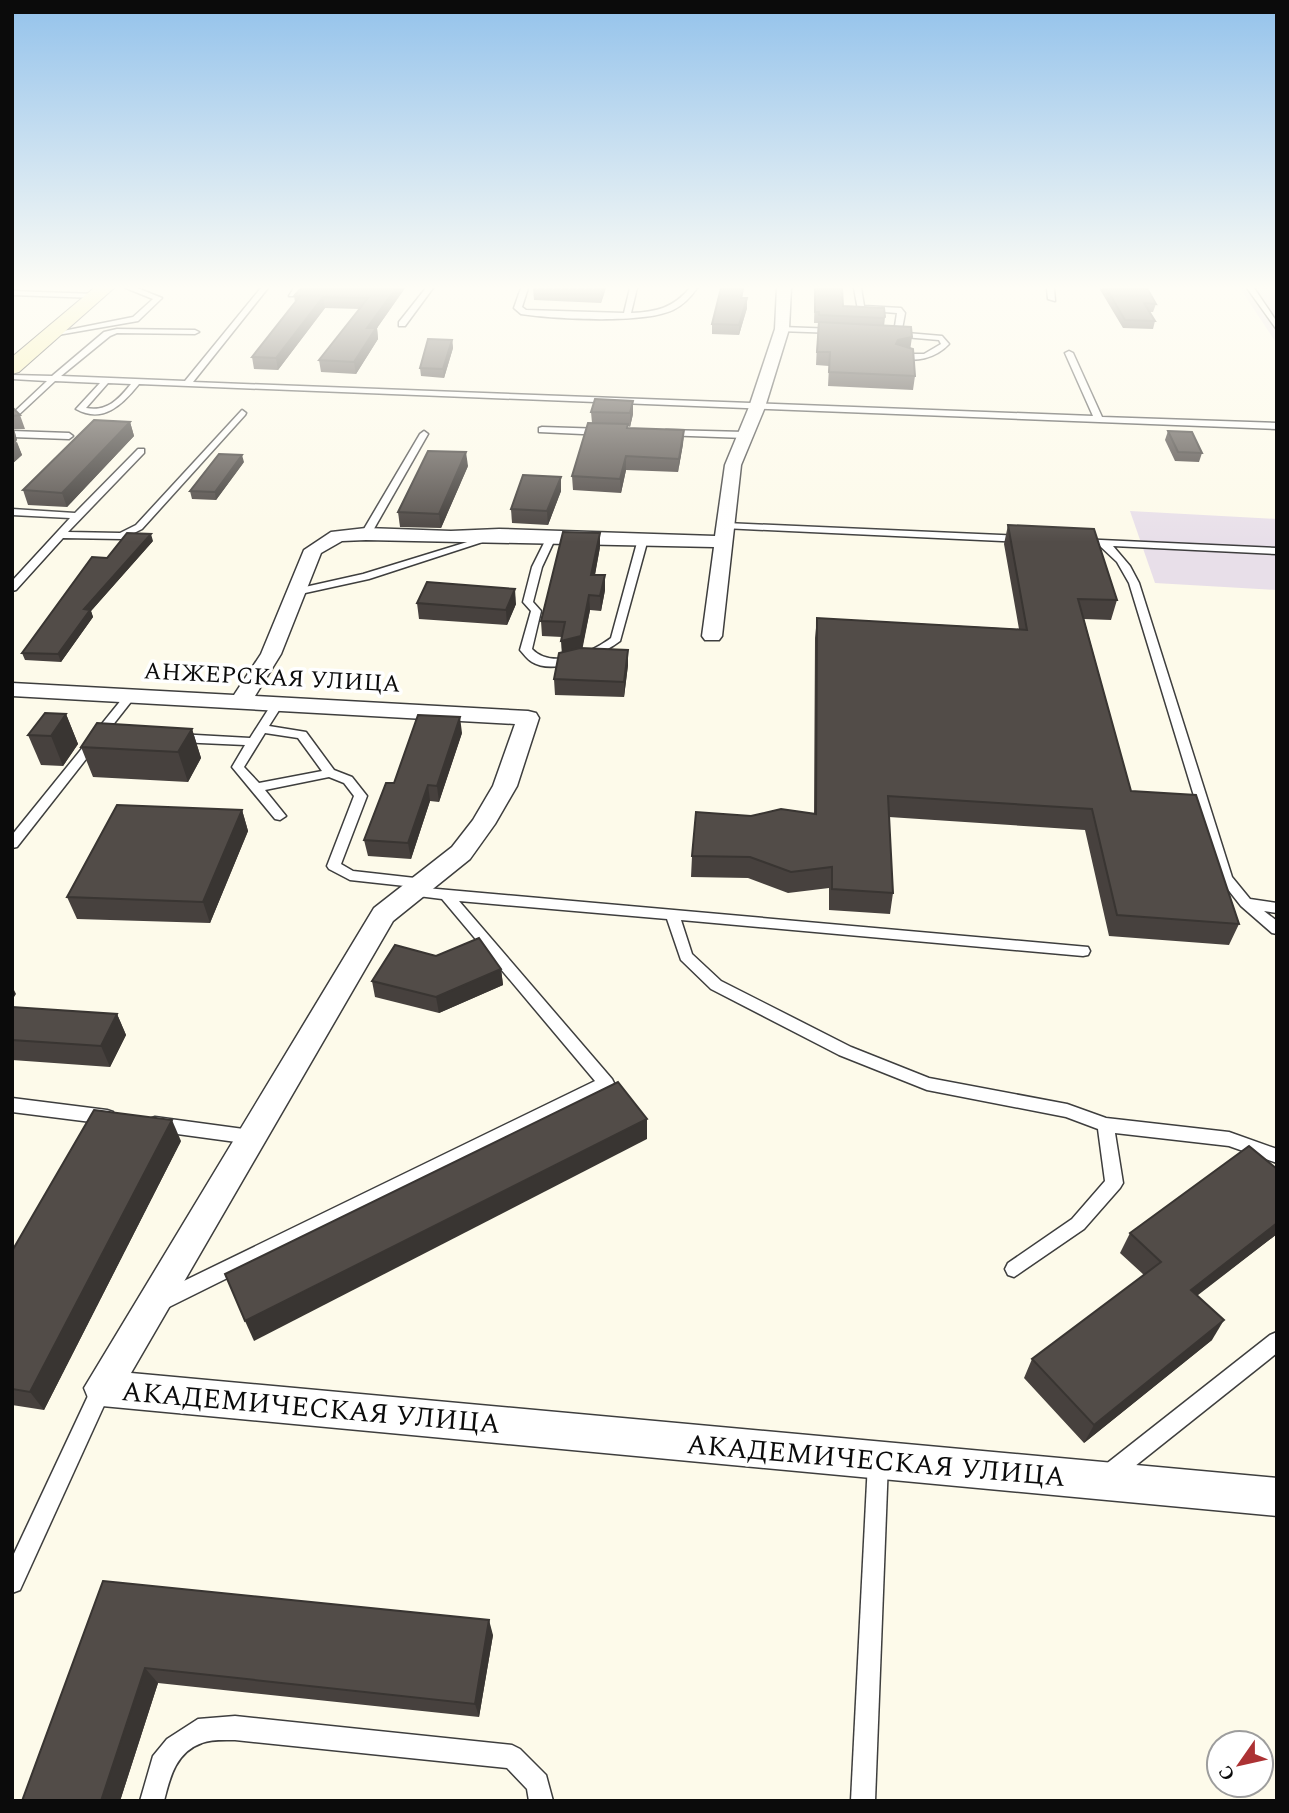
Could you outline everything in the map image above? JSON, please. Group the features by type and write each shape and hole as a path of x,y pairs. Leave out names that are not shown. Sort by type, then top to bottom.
{"street":[{"path":"712,636 733,465 768,373"},
{"path":"240,702 271,654 313,550 338,537 366,534 451,537 499,535 643,540 724,534"},
{"name":"АНЖЕРСКАЯ УЛИЦА","path":"12,690 528,718"},
{"name":"АКАДЕМИЧЕСКАЯ УЛИЦА","path":"528,718 505,786 483,824 428,890 383,915 102,1388 1277,1497"}],"lane":[{"path":"34,373 53,379 136,383 1277,426"},
{"path":"12,419 61,373"},
{"path":"186,385 196,373"},
{"path":"1078,373 1099,420"},
{"path":"106,381 80,409 105,411 114,408 136,383"},
{"path":"61,535 122,536 139,527 242,413"},
{"path":"542,430 610,432"},
{"path":"650,433 745,435"},
{"path":"12,434 69,436"},
{"path":"366,534 424,434"},
{"path":"12,589 141,451"},
{"path":"12,512 78,516"},
{"path":"724,534 1033,540"},
{"path":"296,592 365,577 499,535"},
{"path":"551,537 537,567 528,602 536,611 526,650 537,660 549,662 587,656 606,649 616,639 643,540"},
{"path":"1061,541 1277,551"},
{"path":"1103,543 1128,567 1135,582 1143,617 1226,878 1245,903 1277,929"},
{"path":"12,845 130,696"},
{"path":"277,704 238,767 280,816"},
{"path":"262,729 302,736 330,773 348,780 361,796 334,866 351,875 428,890 1083,951"},
{"path":"100,733 114,734"},
{"path":"170,737 254,742"},
{"path":"256,789 330,773"},
{"path":"151,1307 606,1083 428,890"},
{"path":"1245,903 1277,908"},
{"path":"672,914 686,956 716,985 845,1051 927,1084 1067,1111 1106,1125 1229,1139 1277,1156"},
{"path":"12,1105 251,1137"},
{"path":"1014,1269 1079,1224 1114,1183 1106,1125"},
{"path":"1100,1482 1277,1341"},
{"path":"12,1582 102,1388"},
{"path":"863,1801 878,1461"},
{"path":"152,1801 161,1764 175,1746 198,1731 235,1728 512,1757 538,1783 541,1801"}],"shaded area":[{"path":"1130,511 1277,519 1277,590 1155,583"}],"building":[{"path":"842,373 915,373 915,376"},
{"path":"595,399 633,401 630,413 591,412"},
{"path":"12,407 20,415 12,416"},
{"path":"94,420 130,422 62,493 23,490"},
{"path":"588,423 628,424 627,428 684,430 679,459 626,456 620,479 572,476"},
{"path":"1168,431 1192,432 1202,453 1178,452"},
{"path":"428,451 466,452 439,514 398,512"},
{"path":"219,454 242,455 215,492 190,491"},
{"path":"523,475 561,477 547,511 511,509"},
{"path":"1008,525 1094,529 1117,600 1078,599 1131,791 1196,795 1239,924 1117,915 1092,809 888,796 893,893 832,889 832,867 791,872 750,857 692,856 696,812 751,816 781,809 816,814 817,618 1027,630"},
{"path":"563,532 600,533 591,575 605,575 600,596 589,595 581,636 561,641 565,622 541,621"},
{"path":"127,533 151,534 84,609 90,610 58,654 22,653 92,557 107,558"},
{"path":"427,582 515,589 506,610 417,603"},
{"path":"580,648 628,650 624,682 554,679 559,653"},
{"path":"45,713 66,714 51,736 28,735"},
{"path":"418,715 460,717 437,786 428,785 408,843 364,840 386,783 394,783"},
{"path":"97,723 192,729 178,752 81,747"},
{"path":"117,805 242,810 203,902 67,897"},
{"path":"479,938 501,969 436,997 372,981 395,945 436,956"},
{"path":"12,1007 117,1014 101,1046 12,1040"},
{"path":"618,1082 647,1119 245,1321 225,1274"},
{"path":"94,1110 172,1120 30,1392 12,1389 12,1251"},
{"path":"1249,1146 1277,1169 1277,1223 1191,1290 1224,1320 1094,1425 1032,1359 1161,1262 1130,1233"},
{"path":"103,1581 489,1620 475,1704 145,1668 101,1801 22,1801"}]}
